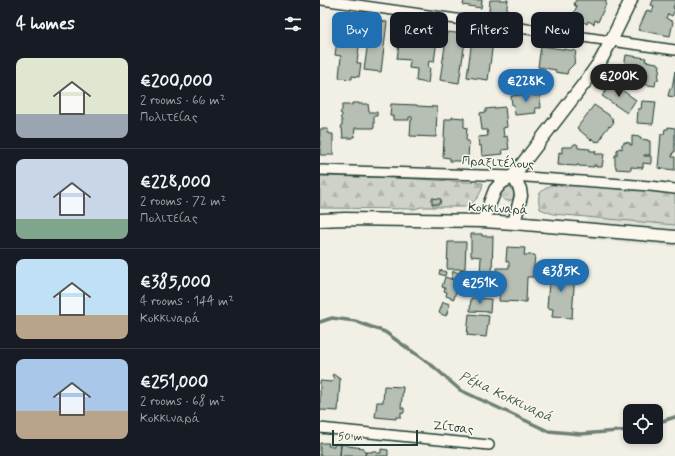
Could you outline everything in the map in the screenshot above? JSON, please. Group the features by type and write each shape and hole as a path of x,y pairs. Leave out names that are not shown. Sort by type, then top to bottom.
{"street":[{"path":"322,0 675,50"},
{"path":"483,221 495,190 501,183 513,176 601,60 631,0"},
{"name":"Πραξιτέλους","path":"320,170 513,176 675,189"},
{"path":"513,176 520,189 521,196 514,223"},
{"name":"Κοκκιναρά","path":"320,220 483,221 675,237"},
{"name":"Ζίτσας","path":"320,428 489,445"}],"shaded area":[{"path":"587,217 675,225 675,247 586,239"}],"green space":[{"path":"320,176 401,178 483,183 477,198 465,207 421,207 415,209 320,208"},
{"path":"551,185 613,187 675,193 675,225 553,214 540,209 539,200 541,192"},
{"path":"505,187 511,187 515,191 515,197 511,201 505,201 501,197 501,191"}],"building":[{"path":"464,0 482,0 481,8 463,5"},
{"path":"490,0 508,0 506,12 489,11"},
{"path":"576,0 606,0 606,4 598,22 595,20 594,24 588,21 587,24 584,22 584,12 574,12 577,6 575,6 574,3"},
{"path":"653,0 675,0 673,8 675,10 672,16 668,14 666,18 673,22 670,36 638,30 647,10 652,12 654,6 651,5"},
{"path":"382,21 387,22 381,72 364,70 367,48 382,48"},
{"path":"448,32 456,33 456,48 464,48 459,83 440,80 445,48 448,48"},
{"path":"336,48 359,48 357,63 361,63 359,77 352,76 352,79 339,78 341,56 335,55"},
{"path":"398,48 436,48 434,62 429,61 428,67 430,68 428,83 416,81 417,69 409,68 410,60 397,59"},
{"path":"471,48 492,48 488,80 467,77"},
{"path":"541,48 555,48 576,51 575,63 568,70 567,74 555,72 556,70 538,67"},
{"path":"626,55 646,58 645,61 660,65 658,80 656,80 655,86 640,84 641,81 630,79 630,77 620,76 621,67 624,67"},
{"path":"675,71 675,97 668,96 670,88 672,88"},
{"path":"612,83 636,100 627,113 602,96"},
{"path":"524,89 532,91 534,96 540,95 541,108 535,108 536,113 515,115 511,96 522,95 521,92 524,92"},
{"path":"642,101 656,102 653,124 637,123 638,109 641,109"},
{"path":"352,103 368,104 369,112 377,112 377,116 374,116 374,128 355,128 354,137 343,138 341,128 342,120 340,118 342,116 340,113 342,110 342,105 352,105"},
{"path":"391,104 437,107 436,137 410,136 412,117 409,117 409,120 393,120 393,116 390,116"},
{"path":"594,105 609,115 614,122 602,135 603,136 599,142 592,139 591,140 577,128"},
{"path":"505,107 507,127 503,128 504,137 507,136 509,149 502,150 503,154 482,156 481,145 479,146 478,137 488,136 487,130 482,130 480,113 486,112 486,109"},
{"path":"452,117 464,118 464,127 467,128 466,140 469,141 468,159 466,159 466,161 450,161 450,158 443,157 445,119 452,119"},
{"path":"668,127 675,128 675,152 673,152 672,157 675,157 675,170 658,168 661,134 664,134 665,129 668,129"},
{"path":"320,129 328,129 328,133 333,134 333,155 320,155"},
{"path":"632,136 650,141 650,155 644,156 651,156 651,164 643,163 643,168 631,167 631,170 616,169 615,155 617,155 617,150 619,148 622,149 622,144 624,144 624,142 632,145"},
{"path":"574,144 577,144 578,148 596,151 595,154 604,154 602,167 596,167 596,165 594,165 594,167 558,165 559,152 562,153 562,147 572,147"},
{"path":"432,198 441,199 440,204 432,204"},
{"path":"471,234 493,236 492,276 480,276 481,257 471,256"},
{"path":"448,242 466,242 465,269 447,269"},
{"path":"507,247 525,248 524,255 535,255 533,277 527,277 526,302 499,301 500,286 496,286 497,268 509,268 509,262 506,261"},
{"path":"461,269 476,274 475,278 459,273"},
{"path":"550,269 575,271 572,318 552,317 553,309 547,308"},
{"path":"440,270 446,272 445,276 439,274"},
{"path":"453,271 475,278 472,286 451,279"},
{"path":"478,276 490,276 489,286 478,285"},
{"path":"445,277 472,286 469,295 456,291 454,299 446,296 447,292 444,291 445,288 442,287"},
{"path":"472,286 477,287 477,293 470,292"},
{"path":"471,298 491,299 490,312 470,311"},
{"path":"443,302 450,304 446,316 439,313"},
{"path":"469,314 489,316 486,337 467,335"},
{"path":"333,374 340,379 338,411 320,410 320,381 332,382 334,378 332,376"},
{"path":"384,386 403,387 401,408 404,408 404,413 401,412 401,417 396,417 396,419 375,417 377,402 383,402"},
{"path":"320,443 329,443 328,446 341,444 340,456 320,456"},
{"path":"341,444 364,448 364,451 366,452 365,456 340,456"},
{"path":"381,449 388,450 388,456 365,456 366,452 376,451 376,453 381,453"}],"waterway":[{"name":"Ρέμα Κοκκιναρά","path":"320,322 332,318 355,321 385,332 434,367 460,390 548,431 581,434 623,431"},
{"name":"Ρέμα Κοκκιναρά","path":"663,421 675,417"}]}
